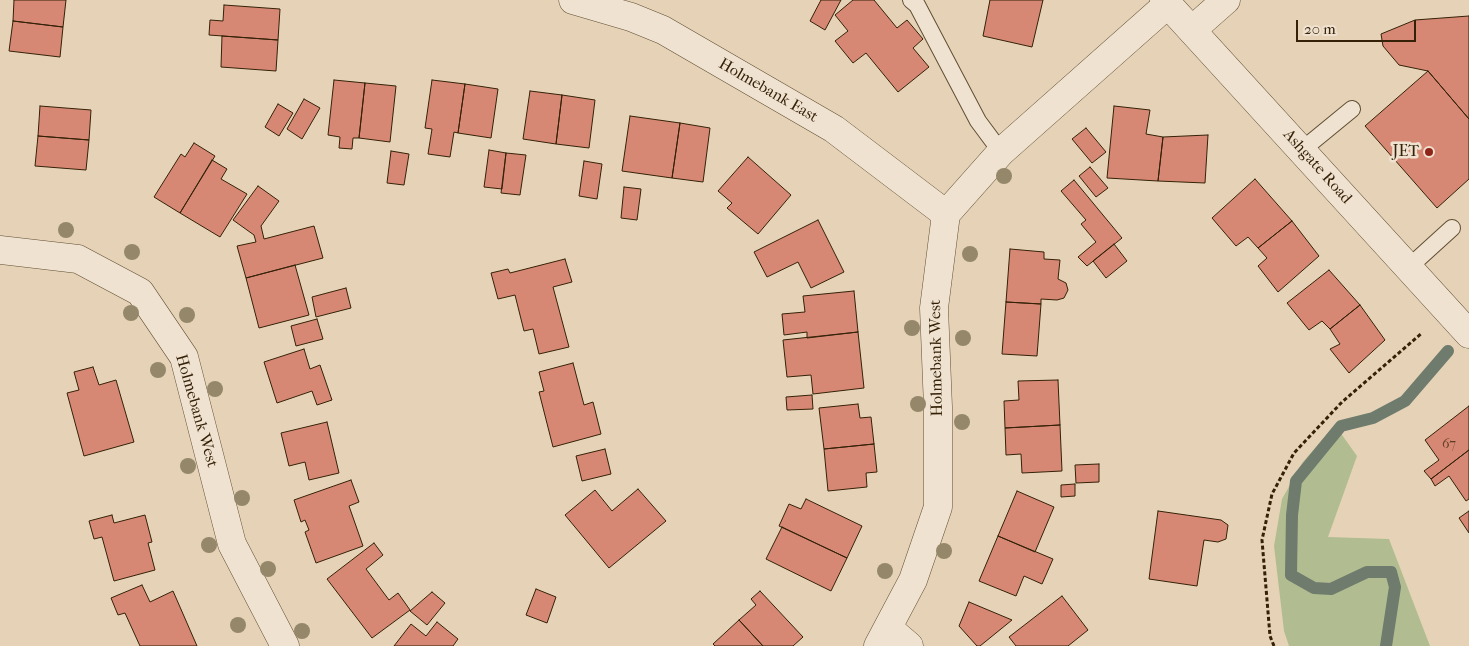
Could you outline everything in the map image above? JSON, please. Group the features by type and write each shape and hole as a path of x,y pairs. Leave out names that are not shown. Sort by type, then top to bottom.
{"street":[{"name":"Holmebank East","path":"573,0 631,17 663,30 834,129 946,214"},
{"path":"1192,30 1226,0"},
{"path":"946,214 1001,152 1166,2"},
{"name":"Ashgate Road","path":"1166,2 1469,334"},
{"name":"Holmebank West","path":"883,637 913,580 938,507 938,407 934,308 946,214"},
{"name":"Holmebank West","path":"0,250 78,259 140,292 184,358 232,544 285,646"},
{"path":"883,637 909,646"}],"lane":[{"path":"912,0 917,5 978,121 1001,152"},
{"path":"1302,150 1352,109"},
{"path":"1408,268 1452,228"}],"path":[{"path":"1274,646 1270,636 1262,540 1272,494 1294,453 1342,402 1447,311"}],"green space":[{"path":"1335,425 1357,456 1328,537 1389,539 1430,646 1289,646 1284,631 1274,546 1282,499 1302,463"}],"building":[{"path":"14,0 66,0 63,27 13,21"},
{"path":"821,0 841,0 825,30 810,21"},
{"path":"853,0 874,0 897,28 907,20 923,39 913,48 929,67 898,92 866,53 853,63 835,41 848,31 835,15"},
{"path":"990,0 1043,0 1032,47 983,36"},
{"path":"224,5 280,9 278,40 209,35 210,20 223,21"},
{"path":"1469,16 1469,119 1428,71 1399,65 1383,46 1381,34 1415,20"},
{"path":"13,21 63,27 60,57 9,51"},
{"path":"222,36 278,40 276,71 221,67"},
{"name":"JET","path":"1428,71 1469,119 1469,179 1437,208 1365,126"},
{"path":"334,80 365,83 359,138 353,138 352,149 339,148 340,137 328,135"},
{"path":"432,80 465,84 458,133 454,132 450,157 428,154 432,129 425,128"},
{"path":"365,83 396,86 390,142 359,138"},
{"path":"465,84 498,89 491,138 458,133"},
{"path":"530,91 562,95 556,144 523,139"},
{"path":"562,95 595,100 589,148 556,144"},
{"path":"304,99 320,108 302,139 287,129"},
{"path":"278,104 293,113 279,136 265,127"},
{"path":"40,106 91,110 89,140 38,136"},
{"path":"1114,106 1150,110 1146,134 1163,137 1158,181 1107,178"},
{"path":"630,116 680,123 672,178 622,171"},
{"path":"680,123 710,128 703,182 672,178"},
{"path":"1086,128 1106,152 1092,163 1072,139"},
{"path":"1208,135 1205,183 1158,181 1163,137"},
{"path":"38,136 89,140 86,170 35,166"},
{"path":"194,143 215,156 180,213 154,197 181,154 185,157"},
{"path":"489,150 506,153 502,189 484,187"},
{"path":"391,151 409,154 404,185 387,183"},
{"path":"506,153 526,155 520,195 501,193"},
{"path":"748,157 791,195 758,234 727,208 732,203 718,191"},
{"path":"212,160 227,169 221,179 247,194 220,237 180,213"},
{"path":"584,161 602,164 597,199 579,196"},
{"path":"1090,167 1108,188 1096,197 1079,176"},
{"path":"1255,179 1292,221 1258,248 1248,237 1236,246 1212,218"},
{"path":"1074,180 1122,238 1087,266 1078,257 1096,242 1081,224 1086,220 1061,191"},
{"path":"258,186 279,201 261,226 264,239 314,226 323,258 246,278 237,246 256,242 254,235 233,220"},
{"path":"624,187 641,189 637,220 621,218"},
{"path":"818,220 844,272 811,288 798,262 767,277 754,252"},
{"path":"1292,221 1319,256 1278,292 1258,266 1267,258 1258,248"},
{"path":"1114,244 1127,261 1106,278 1093,261"},
{"path":"1010,249 1044,252 1044,259 1060,260 1058,279 1066,283 1068,290 1064,298 1057,300 1041,299 1041,304 1006,302"},
{"path":"565,259 572,282 553,287 569,347 539,354 533,329 524,331 515,295 498,299 491,273 508,269 510,273"},
{"path":"295,265 309,315 259,328 246,278"},
{"path":"1329,270 1360,305 1330,329 1322,321 1309,330 1287,303"},
{"path":"346,288 351,308 316,317 312,297"},
{"path":"854,291 858,332 807,338 807,332 784,335 782,314 805,312 803,296"},
{"path":"1006,302 1041,304 1037,356 1002,354"},
{"path":"1360,305 1385,340 1349,373 1330,349 1340,344 1330,329"},
{"path":"317,319 323,339 296,346 291,326"},
{"path":"858,332 864,388 813,394 811,375 787,377 783,340"},
{"path":"304,349 310,369 320,365 332,400 317,405 312,391 277,403 264,362"},
{"path":"573,363 584,405 593,402 601,434 553,447 539,392 544,391 539,372"},
{"path":"93,367 99,385 116,380 134,442 84,456 67,393 79,390 74,372"},
{"path":"1058,380 1060,425 1005,428 1004,401 1019,400 1018,381"},
{"path":"812,395 813,409 787,410 786,397"},
{"path":"858,404 860,418 871,417 874,444 824,449 819,408"},
{"path":"1469,406 1469,450 1431,479 1424,471 1439,460 1425,440"},
{"path":"327,422 339,473 309,480 305,462 289,466 281,433"},
{"path":"1060,425 1062,471 1022,473 1021,454 1006,455 1005,428"},
{"path":"874,444 877,472 866,473 867,487 828,491 824,449"},
{"path":"605,449 611,474 582,481 576,456"},
{"path":"1469,450 1469,499 1466,501 1449,476 1435,486 1431,479"},
{"path":"1099,464 1099,482 1076,483 1075,465"},
{"path":"351,480 359,502 349,506 363,546 316,563 305,532 309,530 305,520 301,522 294,500"},
{"path":"1075,484 1075,496 1061,497 1061,485"},
{"path":"638,489 666,521 609,568 565,515 595,490 612,511"},
{"path":"1017,491 1054,507 1035,552 998,536"},
{"path":"806,499 862,526 847,558 779,526 789,504 801,509"},
{"path":"1158,511 1221,520 1228,525 1226,539 1218,542 1204,540 1197,586 1149,579"},
{"path":"1469,511 1469,533 1459,518"},
{"path":"112,515 114,523 145,515 152,542 148,543 155,570 114,581 102,537 94,539 89,521"},
{"path":"782,527 847,558 831,591 766,559"},
{"path":"998,536 1053,559 1042,584 1024,576 1016,596 979,581"},
{"path":"374,543 383,555 366,569 389,600 398,593 410,610 372,638 327,579"},
{"path":"142,585 150,602 173,591 197,646 140,646 125,613 118,615 111,598"},
{"path":"536,589 556,597 547,623 526,615"},
{"path":"760,591 803,637 793,646 763,646 739,620 756,605 751,599"},
{"path":"432,592 445,603 427,625 410,611"},
{"path":"1062,596 1088,630 1068,646 1016,646 1009,637"},
{"path":"969,602 1012,620 980,646 977,646 959,626"},
{"path":"739,620 763,646 715,646 713,644"},
{"path":"437,622 458,639 453,646 394,646 411,624 426,636"}],"waterway":[{"path":"1386,646 1395,587 1391,572 1367,572 1331,589 1314,588 1291,575 1292,515 1296,481 1341,426 1373,418 1405,401 1448,351"}],"place":[{"name":"JET","path":"1429,152"}]}
